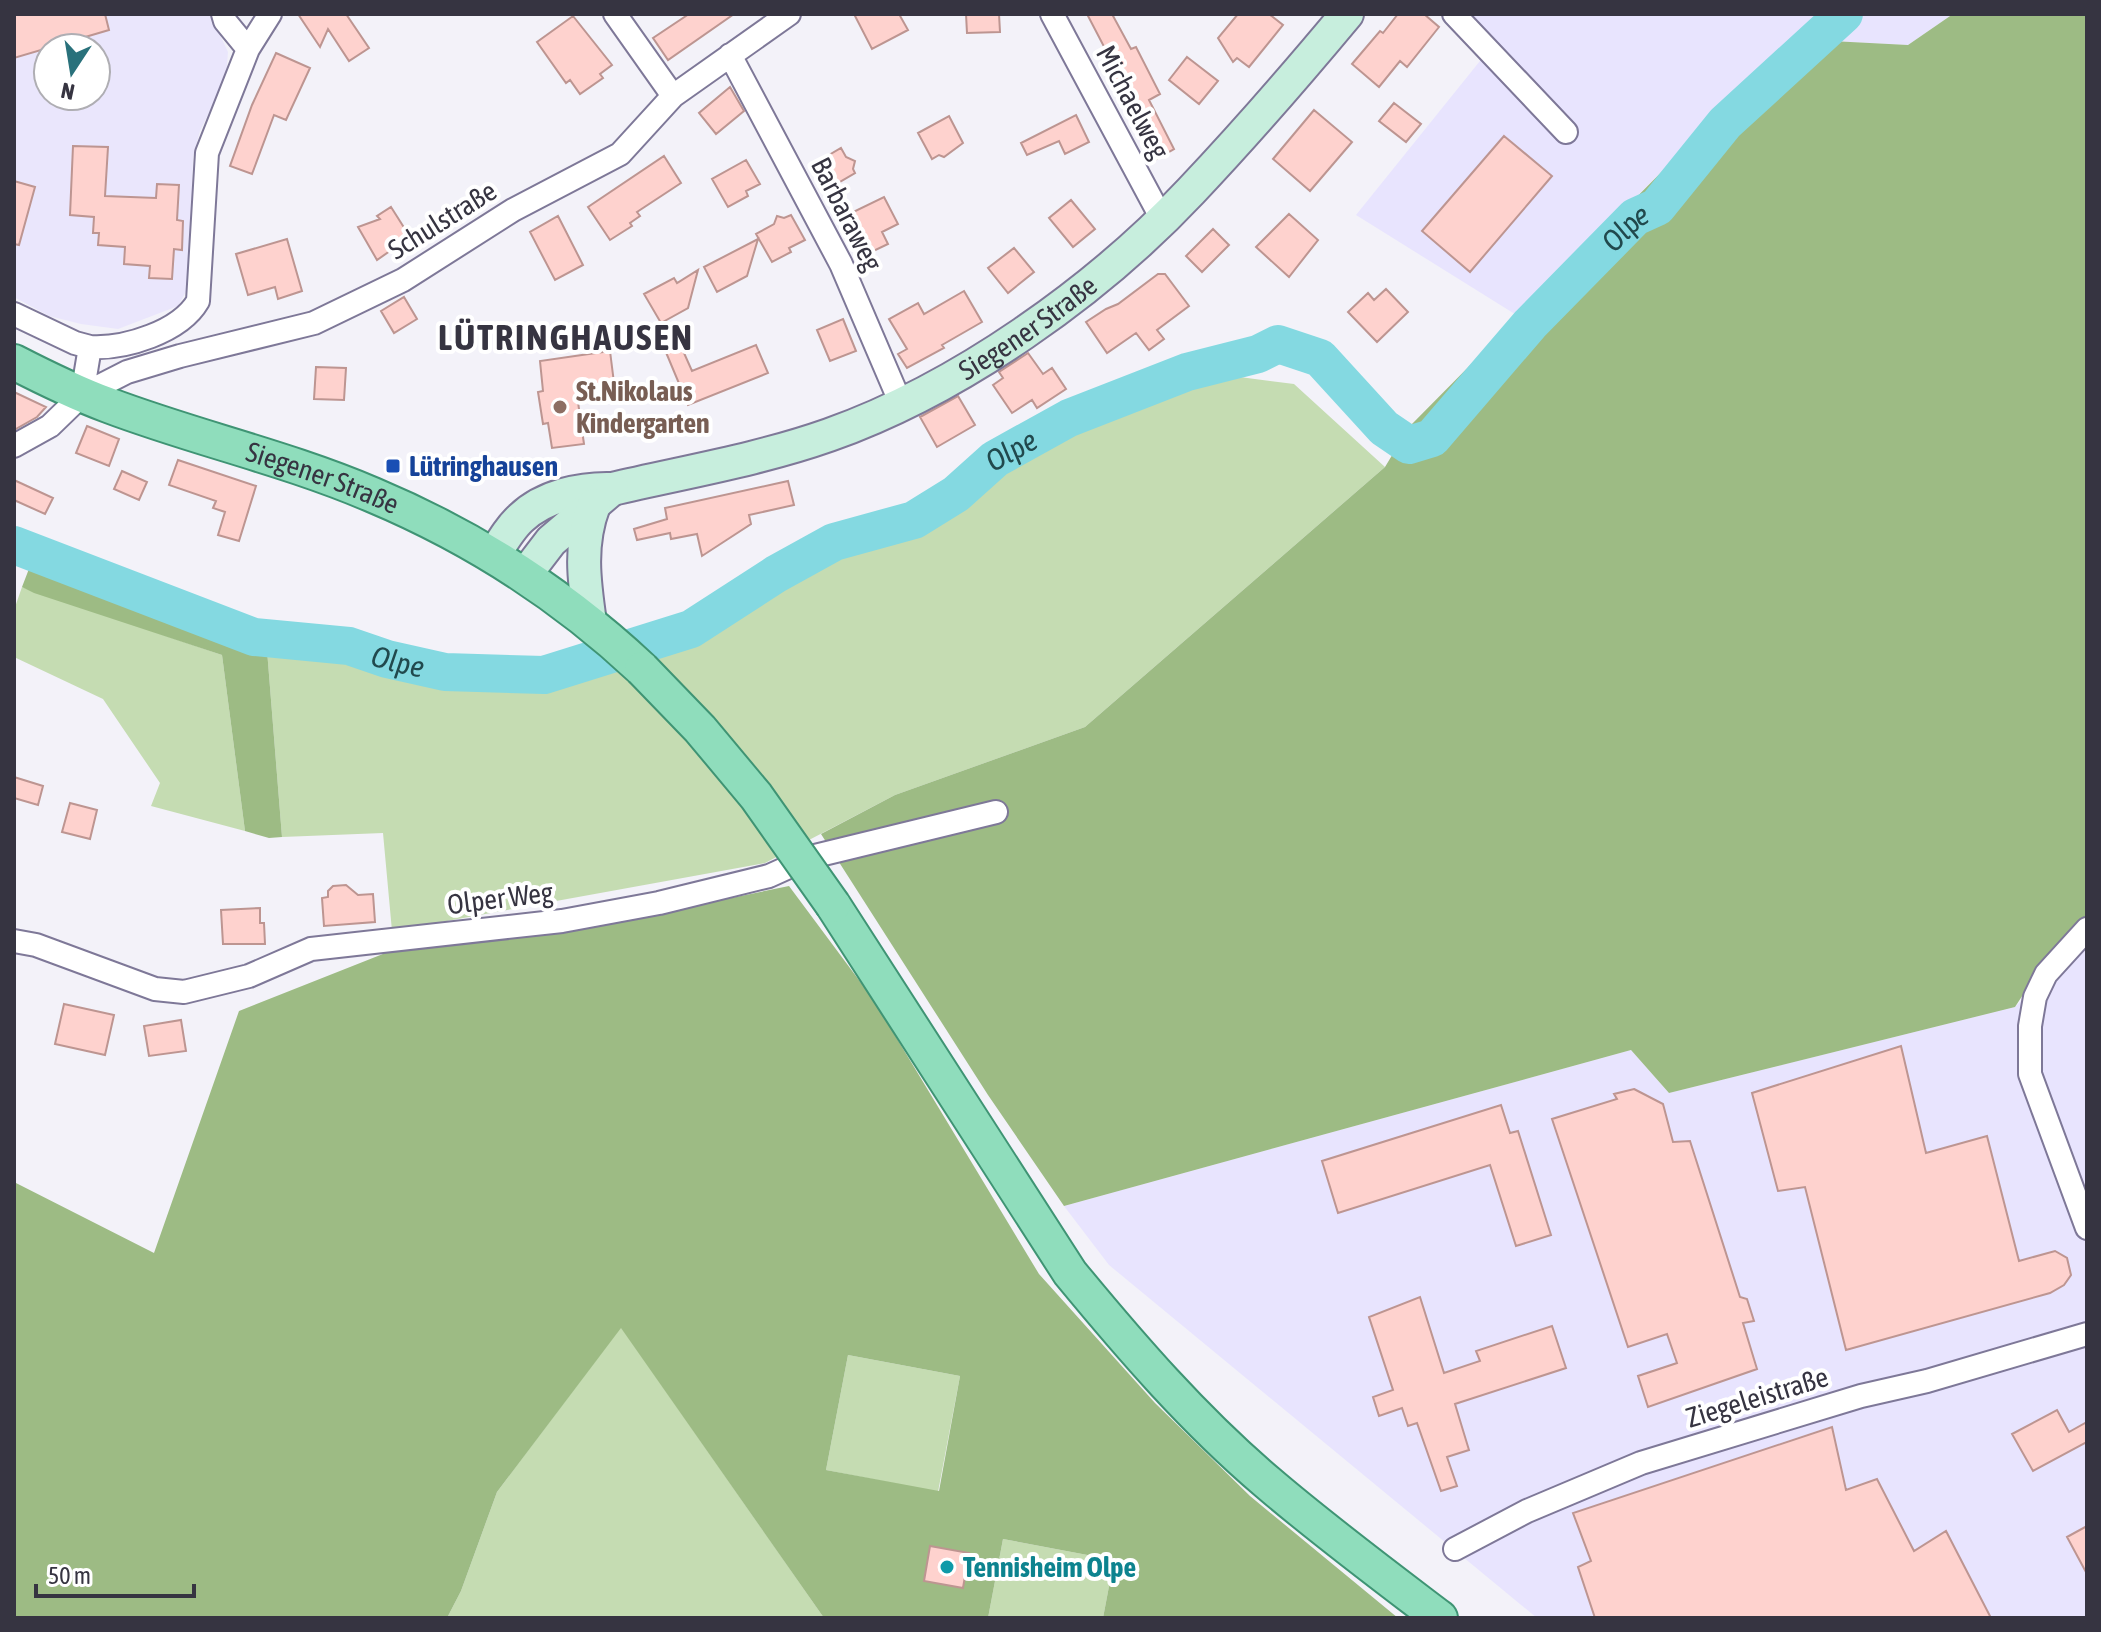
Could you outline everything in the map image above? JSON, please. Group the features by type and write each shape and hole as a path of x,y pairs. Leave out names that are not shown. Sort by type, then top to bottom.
{"main road":[{"name":"Siegener Straße","path":"14,362 82,395 373,494 494,555"},
{"path":"494,555 590,622 642,669 700,729 756,796 833,905 1070,1273 1169,1388 1266,1481 1440,1618"}],"street":[{"path":"223,14 225,21 248,49"},
{"path":"14,314 59,336 90,347 109,348 179,324 192,312 198,301 207,153 248,49 270,14"},
{"path":"615,14 673,96"},
{"name":"Schulstraße","path":"14,446 50,426 82,395 127,372 314,323 403,280 513,210 620,154 673,96 788,14"},
{"name":"Michaelweg","path":"1052,14 1162,219"},
{"name":"Siegener Straße","path":"525,575 551,541 603,497 830,434 901,404 1012,342 1093,280 1190,192 1347,14"},
{"path":"1454,14 1566,132"},
{"name":"Barbaraweg","path":"730,55 841,264 901,404"},
{"path":"82,395 90,347"},
{"name":"Siegener Straße","path":"494,555 520,518 541,503 596,489 603,497"},
{"path":"590,622 583,579 585,528 603,497"},
{"name":"Olper Weg","path":"14,941 36,945 155,989 184,992 249,976 311,949 562,921 659,903 769,876 811,857 996,812"},
{"path":"2087,929 2046,974 2035,997 2030,1026 2030,1074 2087,1228"},
{"name":"Ziegeleistraße","path":"1455,1549 1527,1511 1641,1463 1861,1396 1927,1381 2087,1334"}],"shaded area":[{"path":"14,14 210,14 228,52 226,77 200,131 193,157 189,286 178,306 118,329 49,316 14,297"},
{"path":"1454,14 1953,14 1908,45 1793,39 1518,316 1356,215 1488,51"},
{"path":"2087,935 2087,1618 1537,1618 1109,1265 1064,1206 1631,1050 1669,1093 2015,1007"}],"green space":[{"path":"1953,14 2087,14 2087,921 2039,970 2015,1007 1669,1093 1631,1050 1064,1206 988,1095 821,834 895,795 1085,727 1385,467 1409,427 1793,39 1908,45"},
{"path":"1232,376 1294,384 1385,467 1085,727 895,795 765,863 392,931 383,833 282,837 267,650 344,653 441,682 543,684 694,637 781,581 830,555 911,529 952,511 996,469 1061,434"},
{"path":"32,561 267,650 282,837 269,838 245,831 222,655 34,593 22,587"},
{"path":"22,587 222,655 245,831 151,806 160,783 103,699 14,657 14,610"},
{"path":"789,886 873,999 1039,1274 1155,1403 1250,1496 1398,1618 1103,1618 1114,1560 1003,1539 988,1618 824,1618 621,1328 497,1492 461,1591 447,1618 14,1618 14,1182 154,1253 239,1011 393,950 590,927","holes":["848,1355 960,1376 939,1491 826,1470"]},
{"path":"621,1327 824,1618 447,1618 461,1591 497,1492"},
{"path":"848,1355 960,1376 938,1492 826,1470"},
{"path":"1003,1539 1114,1560 1103,1618 988,1618"}],"building":[{"path":"14,14 105,14 109,30 32,32 32,53 14,58"},
{"path":"298,14 346,14 369,48 349,61 328,29 320,47"},
{"path":"689,14 734,14 668,60 653,38"},
{"path":"854,14 899,14 908,30 872,49"},
{"path":"966,14 999,14 1000,32 967,33"},
{"path":"1087,14 1112,14 1131,49 1136,47 1160,94 1149,100 1174,149 1153,161 1103,64 1111,60"},
{"path":"1238,14 1269,14 1283,25 1249,67 1237,58 1233,62 1218,38"},
{"path":"1398,14 1424,14 1439,27 1407,67 1400,61 1379,87 1352,64"},
{"path":"573,16 612,65 600,74 603,78 580,94 570,80 566,83 537,42"},
{"path":"276,53 310,68 286,120 274,115 252,174 230,166 252,105"},
{"path":"1187,57 1218,81 1199,104 1169,80"},
{"path":"730,87 744,111 716,134 699,113"},
{"path":"1394,103 1421,124 1406,142 1379,121"},
{"path":"1314,110 1352,142 1310,191 1273,159"},
{"path":"1076,115 1089,142 1065,154 1059,141 1027,155 1021,143"},
{"path":"949,116 963,143 944,157 939,155 932,159 918,133"},
{"path":"1504,136 1552,176 1470,272 1422,231"},
{"path":"73,146 108,147 105,196 156,198 157,184 179,185 177,220 183,221 182,250 174,249 172,279 149,278 150,266 124,264 125,247 98,245 99,233 93,233 94,217 70,215"},
{"path":"841,148 846,157 855,161 855,173 831,187 817,162"},
{"path":"664,156 681,183 637,212 640,216 630,223 632,226 610,240 588,207"},
{"path":"746,160 760,184 746,191 748,196 728,207 712,179"},
{"path":"14,181 35,187 19,245 14,244"},
{"path":"884,197 898,224 882,232 888,244 865,255 845,216"},
{"path":"1071,200 1095,229 1073,247 1049,218"},
{"path":"391,207 410,237 377,260 358,227 380,219 377,216"},
{"path":"1289,214 1318,240 1289,277 1256,247"},
{"path":"791,215 805,240 772,262 756,234 774,224 777,216 784,218"},
{"path":"558,216 583,265 555,280 530,232"},
{"path":"1213,229 1229,245 1202,272 1186,256"},
{"path":"287,239 302,291 278,299 275,287 248,295 236,254"},
{"path":"758,239 747,276 717,292 704,267"},
{"path":"1014,248 1034,272 1008,293 988,268"},
{"path":"698,270 688,308 661,323 644,294 674,278 677,283"},
{"path":"1158,274 1165,274 1189,306 1157,330 1164,339 1149,350 1136,333 1107,353 1086,322 1118,304"},
{"path":"1386,289 1408,312 1377,342 1348,312 1368,293 1374,300"},
{"path":"964,291 982,322 907,368 898,354 907,349 889,319 918,303 924,314"},
{"path":"404,297 417,319 394,333 381,311"},
{"path":"843,319 856,351 830,361 817,330"},
{"path":"680,344 692,371 756,345 768,373 688,405 665,350"},
{"name":"St.Nikolaus Kindergarten","path":"610,351 614,383 576,388 584,444 552,448 548,423 543,424 538,392 543,391 540,361"},
{"path":"1028,353 1043,374 1052,368 1066,389 1037,408 1032,400 1012,413 993,385 1003,378 999,372"},
{"path":"316,367 346,368 344,400 314,399"},
{"path":"14,392 46,407 37,417 14,430"},
{"path":"958,396 975,425 937,447 920,417"},
{"path":"87,426 119,439 109,466 76,453"},
{"path":"178,460 256,486 239,541 218,535 225,512 213,508 216,501 169,485"},
{"path":"122,471 147,482 139,500 114,489"},
{"path":"14,480 53,498 45,514 14,500"},
{"path":"788,481 794,505 749,515 751,524 702,556 697,534 671,539 670,533 637,540 634,529 667,519 665,508"},
{"path":"14,777 43,786 38,805 14,798"},
{"path":"70,803 97,810 90,839 62,832"},
{"path":"346,885 358,895 373,894 375,922 324,926 322,898 328,897 328,891 333,886"},
{"path":"260,908 265,944 223,944 221,910"},
{"path":"64,1004 114,1015 105,1055 55,1044"},
{"path":"181,1020 186,1051 149,1056 144,1026"},
{"path":"1901,1046 1926,1153 1987,1136 2019,1261 2055,1251 2067,1258 2071,1275 2064,1285 2050,1293 1846,1350 1805,1187 1778,1191 1752,1093"},
{"path":"1634,1089 1663,1104 1673,1142 1690,1141 1740,1297 1747,1299 1754,1321 1743,1323 1757,1369 1648,1407 1638,1376 1677,1363 1667,1334 1628,1347 1552,1119 1617,1099 1614,1094"},
{"path":"1501,1105 1510,1133 1518,1131 1551,1235 1516,1246 1490,1165 1338,1213 1322,1161"},
{"path":"1420,1297 1444,1373 1480,1361 1476,1351 1552,1326 1566,1368 1455,1404 1469,1450 1447,1457 1457,1486 1441,1491 1417,1423 1408,1426 1402,1408 1379,1416 1373,1397 1393,1390 1369,1317"},
{"path":"2057,1410 2069,1432 2087,1422 2087,1442 2033,1471 2012,1434"},
{"path":"1832,1427 1846,1490 1877,1479 1914,1551 1946,1531 1991,1618 1595,1618 1578,1567 1591,1561 1573,1513"},
{"path":"2087,1526 2087,1574 2067,1537"},
{"name":"Tennisheim Olpe","path":"930,1546 969,1553 963,1588 924,1581"}],"waterway":[{"name":"Olpe","path":"14,545 254,637 349,646 387,659 445,672 544,675 691,629 776,574 834,542 914,520 956,494 995,459 1069,418 1187,372 1258,354 1278,344 1320,358 1384,428 1409,445 1432,438 1530,324 1635,217 1657,207 1725,123 1844,14"}],"place":[{"name":"St.Nikolaus Kindergarten","path":"560,407"},
{"name":"Lütringhausen","path":"393,466"},
{"name":"Tennisheim Olpe","path":"947,1567"}],"district":[{"name":"LÜTRINGHAUSEN","path":"566,337"}]}
